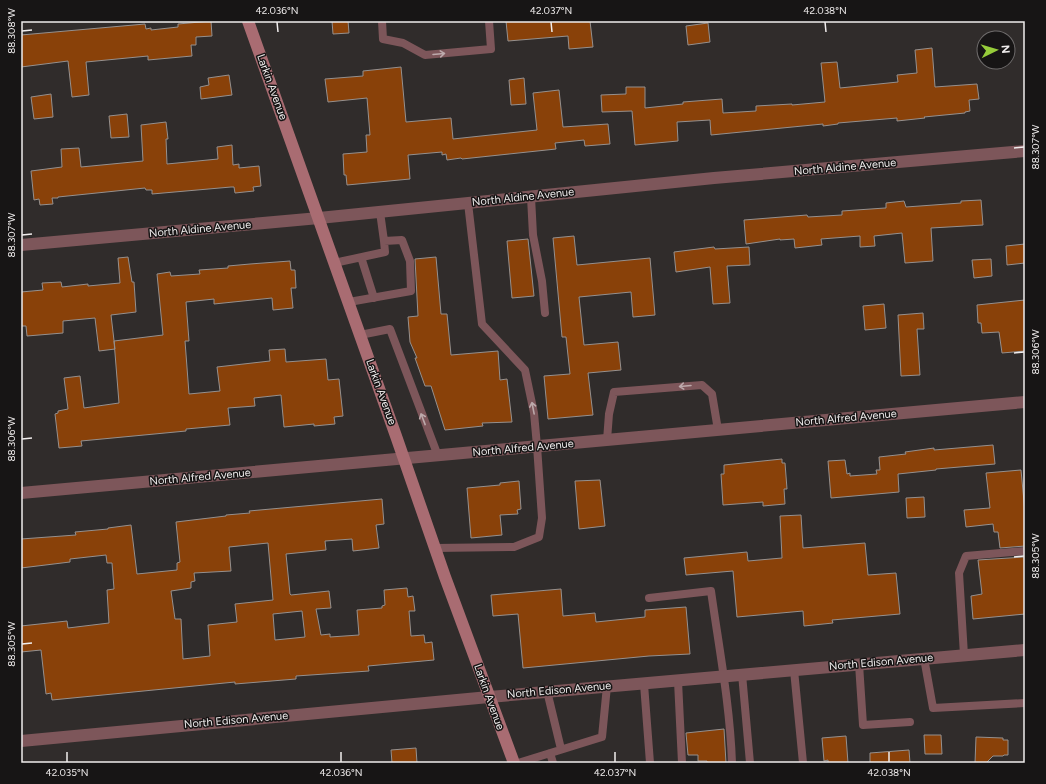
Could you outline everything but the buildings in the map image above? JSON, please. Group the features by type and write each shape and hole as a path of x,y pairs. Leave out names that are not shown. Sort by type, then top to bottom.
{"main road":[{"name":"Larkin Avenue","path":"248,21 349,302 435,548 514,763"}],"street":[{"name":"North Aldine Avenue","path":"21,245 319,218 714,178 1025,151"},
{"name":"North Alfred Avenue","path":"21,494 1025,402"},
{"name":"North Edison Avenue","path":"21,741 489,696 644,684 742,674 1025,650"}],"lane":[{"path":"382,21 383,39 403,43 425,55 491,49 489,21"},
{"path":"531,197 533,235 542,281 546,313"},
{"path":"435,548 514,547 539,537 542,518 534,413 525,370 482,324 468,203"},
{"path":"334,263 385,252 380,212"},
{"path":"349,302 411,291 410,261 402,240 384,241"},
{"path":"360,257 374,298"},
{"path":"360,335 390,329 438,456"},
{"path":"607,440 609,414 614,392 702,385 712,394 718,430"},
{"path":"964,655 959,573 966,556 1025,551"},
{"path":"649,598 711,591 730,731 732,763"},
{"path":"924,658 933,708 1025,703"},
{"path":"860,664 863,726 910,722"},
{"path":"794,670 803,763"},
{"path":"742,674 750,763"},
{"path":"678,681 682,763"},
{"path":"644,684 650,763"},
{"path":"518,763 602,737 607,686"},
{"path":"547,691 561,749"},
{"path":"550,753 553,763"}]}
